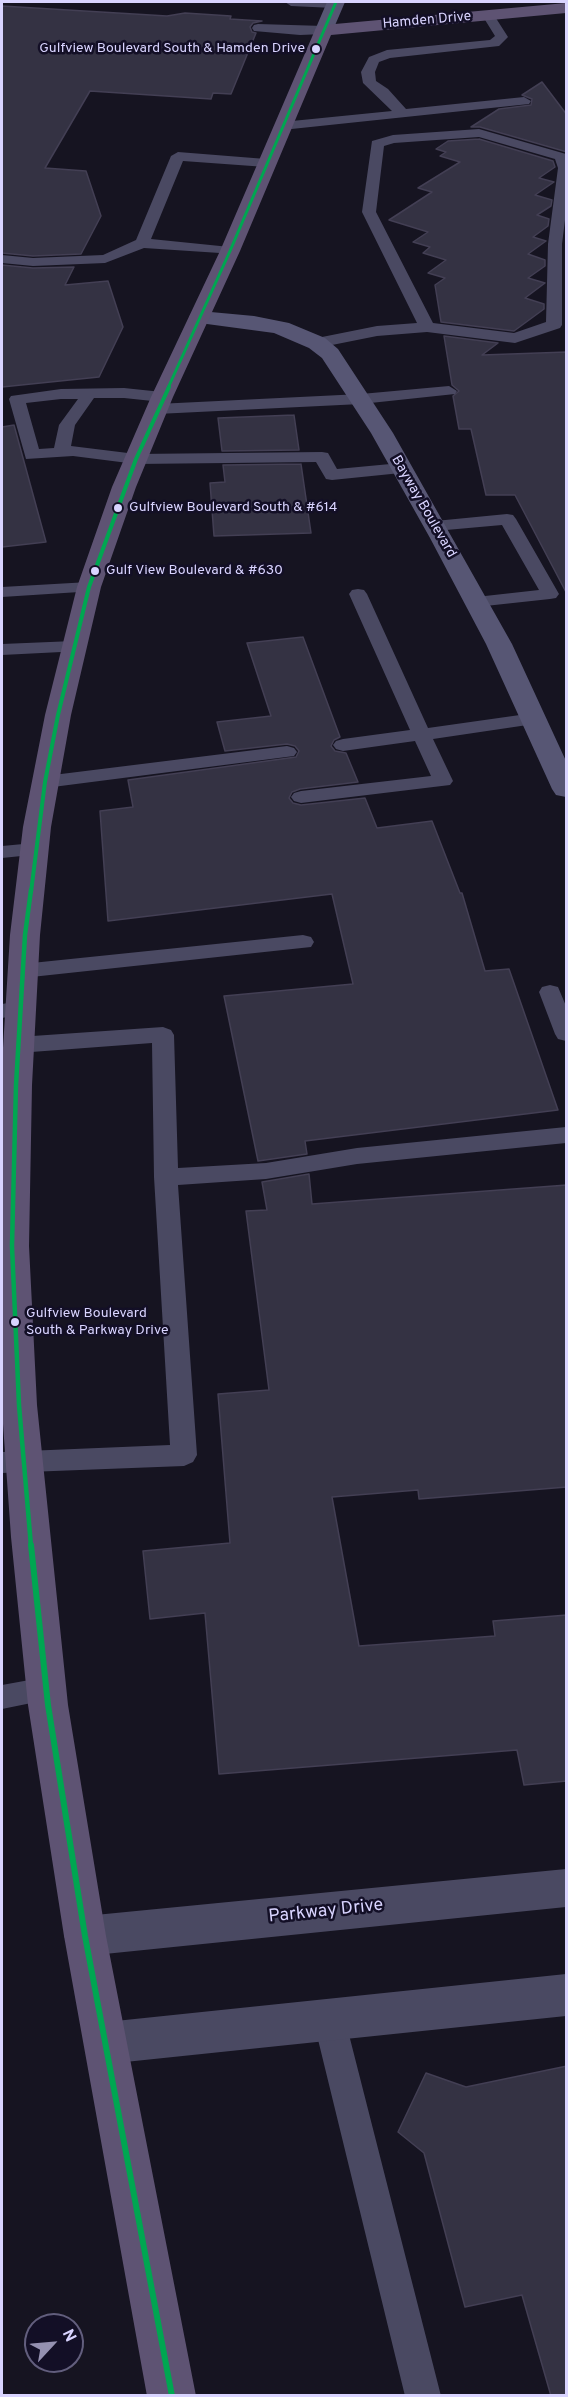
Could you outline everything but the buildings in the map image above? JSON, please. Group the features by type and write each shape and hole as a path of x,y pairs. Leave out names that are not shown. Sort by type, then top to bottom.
{"main road":[{"name":"Hamden Drive","path":"324,30 567,8"},
{"path":"172,2396 85,1936 13,1463 19,1405 8,1286 12,1246 8,1187 8,1096 18,1045 11,1010 22,971 18,850 45,782 89,587 136,459 230,251 324,30"}],"street":[{"path":"324,30 335,3"},
{"name":"Bayway Boulevard","path":"200,317 254,322 281,328 317,343 330,354 360,399 435,526 499,644 567,789"},
{"name":"Parkway Drive","path":"85,1936 567,1888"},
{"path":"106,2043 567,1995"}],"lane":[{"path":"291,2 335,3"},
{"path":"403,114 383,92 370,83 368,72 375,60 387,54 494,43 502,37 488,15"},
{"path":"258,28 300,32 324,30"},
{"path":"253,41 275,42 300,32"},
{"path":"282,126 524,101"},
{"path":"317,343 377,331 427,327 515,338 554,325 555,244 566,168 561,156 513,146 479,133 393,139 377,144 369,212 427,327"},
{"path":"142,243 178,156 266,163"},
{"path":"2,260 33,262 105,259 142,243 230,251"},
{"path":"474,333 487,321"},
{"path":"401,468 332,475 322,457 136,459 99,453 62,452 32,455 17,399 62,394 124,393 160,403 360,399 449,391"},
{"path":"62,452 67,425 89,394"},
{"path":"435,526 507,519 550,594 476,602"},
{"path":"2,592 89,587"},
{"path":"300,797 443,781 358,594"},
{"path":"2,650 74,647"},
{"path":"343,745 534,719"},
{"path":"45,782 287,752"},
{"path":"22,971 303,942"},
{"path":"550,992 567,1034"},
{"path":"13,1463 184,1455 166,1176 163,1035 18,1045"},
{"path":"166,1176 266,1171 357,1156 567,1136"},
{"path":"2,1697 46,1689"},
{"path":"329,2019 423,2396"}],"transit line":[{"path":"172,2396 85,1936 48,1705 30,1537 19,1405 12,1246 16,1085 25,935 45,782 58,715 89,587 136,459 230,251 336,2"}],"place":[{"name":"Gulfview Boulevard South & Hamden Drive","path":"316,49"},
{"name":"Gulfview Boulevard South & #614","path":"118,508"},
{"name":"Gulf View Boulevard & #630","path":"95,571"},
{"name":"Gulfview Boulevard South & Parkway Drive","path":"15,1322"}]}
